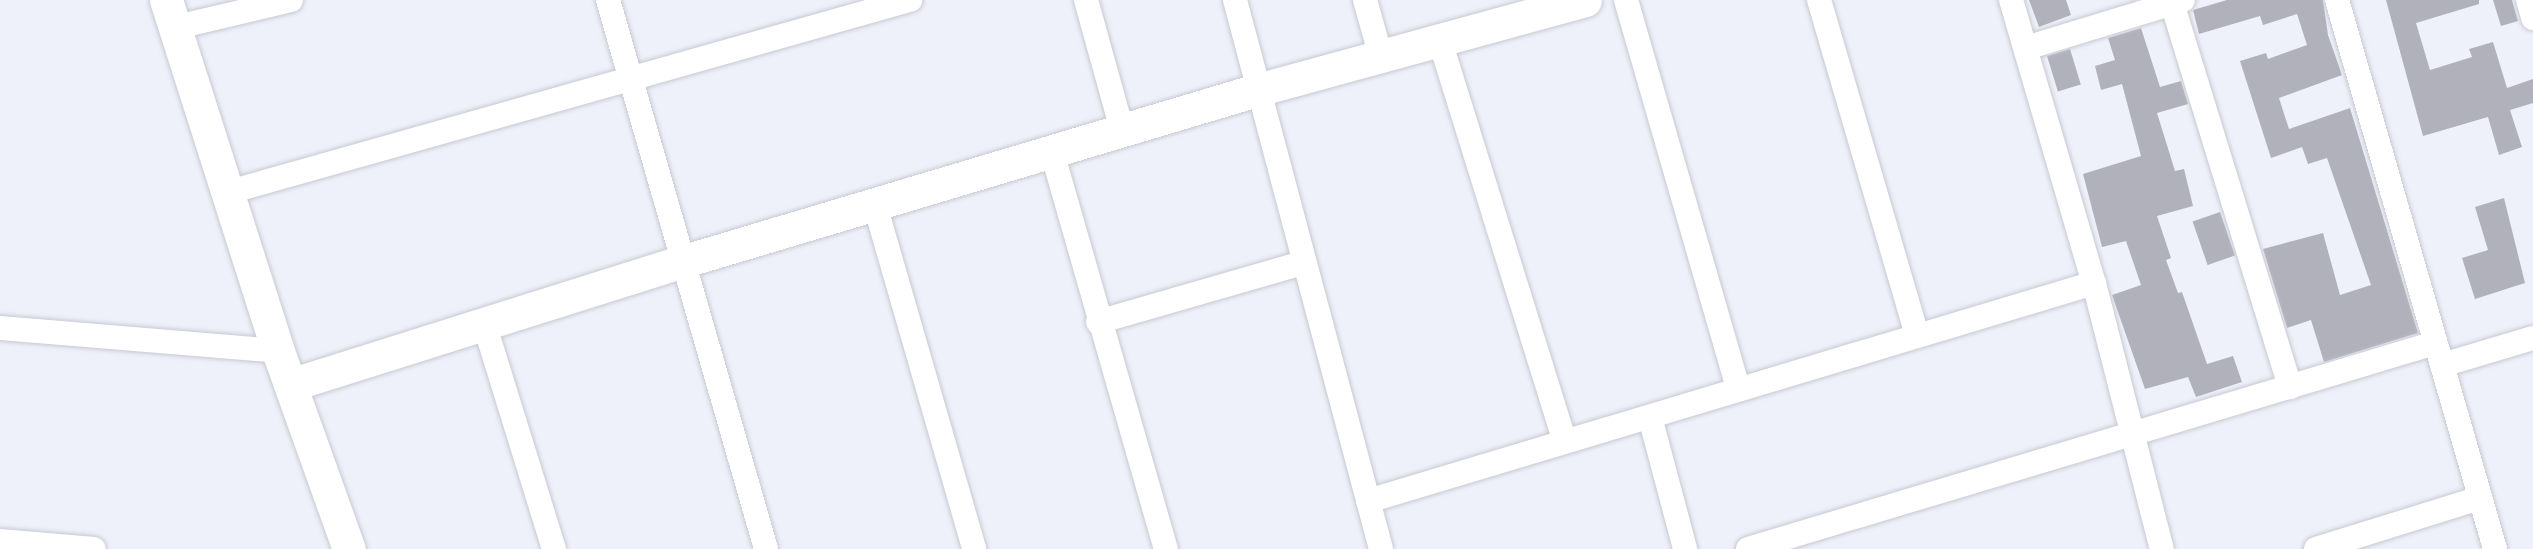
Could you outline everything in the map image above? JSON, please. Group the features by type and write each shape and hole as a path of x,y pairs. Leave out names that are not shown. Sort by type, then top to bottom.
{"street":[{"path":"291,0 172,13 278,351 292,384 350,549"},
{"path":"608,0 681,262 766,549"},
{"path":"229,192 910,0"},
{"path":"1086,0 1122,130"},
{"path":"1235,0 1303,263 1381,549"},
{"path":"1365,0 1381,57"},
{"path":"292,384 681,262 1122,130 1257,90 1585,0"},
{"path":"1626,0 1738,389"},
{"path":"1819,0 1917,335"},
{"path":"2012,0 2094,283 2162,549"},
{"path":"2337,0 2495,549"},
{"path":"2528,0 2533,18"},
{"path":"2026,48 2177,2 2290,387"},
{"path":"1440,41 1564,440"},
{"path":"1052,152 1098,322 1165,549"},
{"path":"875,205 974,549"},
{"path":"1098,322 1303,263"},
{"path":"1368,501 1564,440 1650,417 2094,283"},
{"path":"484,323 554,549"},
{"path":"0,328 278,351"},
{"path":"1748,549 2290,387 2438,354 2533,338"},
{"path":"1650,417 1685,549"},
{"path":"2316,549 2480,498"},
{"path":"0,541 94,549"}],"building":[{"path":"2029,0 2066,0 2071,15 2039,27"},
{"path":"2227,0 2323,0 2328,35 2342,75 2279,98 2289,129 2350,108 2418,333 2324,362 2311,320 2287,328 2263,249 2323,233 2340,295 2371,285 2327,158 2308,164 2302,147 2271,158 2240,61 2266,53 2268,59 2307,45 2297,14 2263,25 2260,16 2199,34 2193,10"},
{"path":"2386,0 2479,0 2479,4 2416,23 2430,70 2472,57 2469,49 2493,42 2507,88 2533,79 2533,103 2510,110 2522,147 2499,155 2488,117 2423,136"},
{"path":"2493,0 2512,0 2518,21 2501,26"},
{"path":"2141,28 2160,87 2181,81 2188,104 2157,113 2175,171 2184,169 2193,206 2157,216 2171,258 2166,260 2178,293 2182,292 2207,364 2233,356 2242,382 2196,397 2188,377 2145,389 2112,295 2141,285 2126,241 2102,247 2083,174 2141,156 2122,84 2101,90 2095,66 2115,60 2108,38"},
{"path":"2070,49 2081,84 2058,91 2047,56"},
{"path":"2504,198 2525,283 2475,299 2462,258 2488,250 2475,207"},
{"path":"2220,212 2235,255 2208,265 2193,221"}]}
